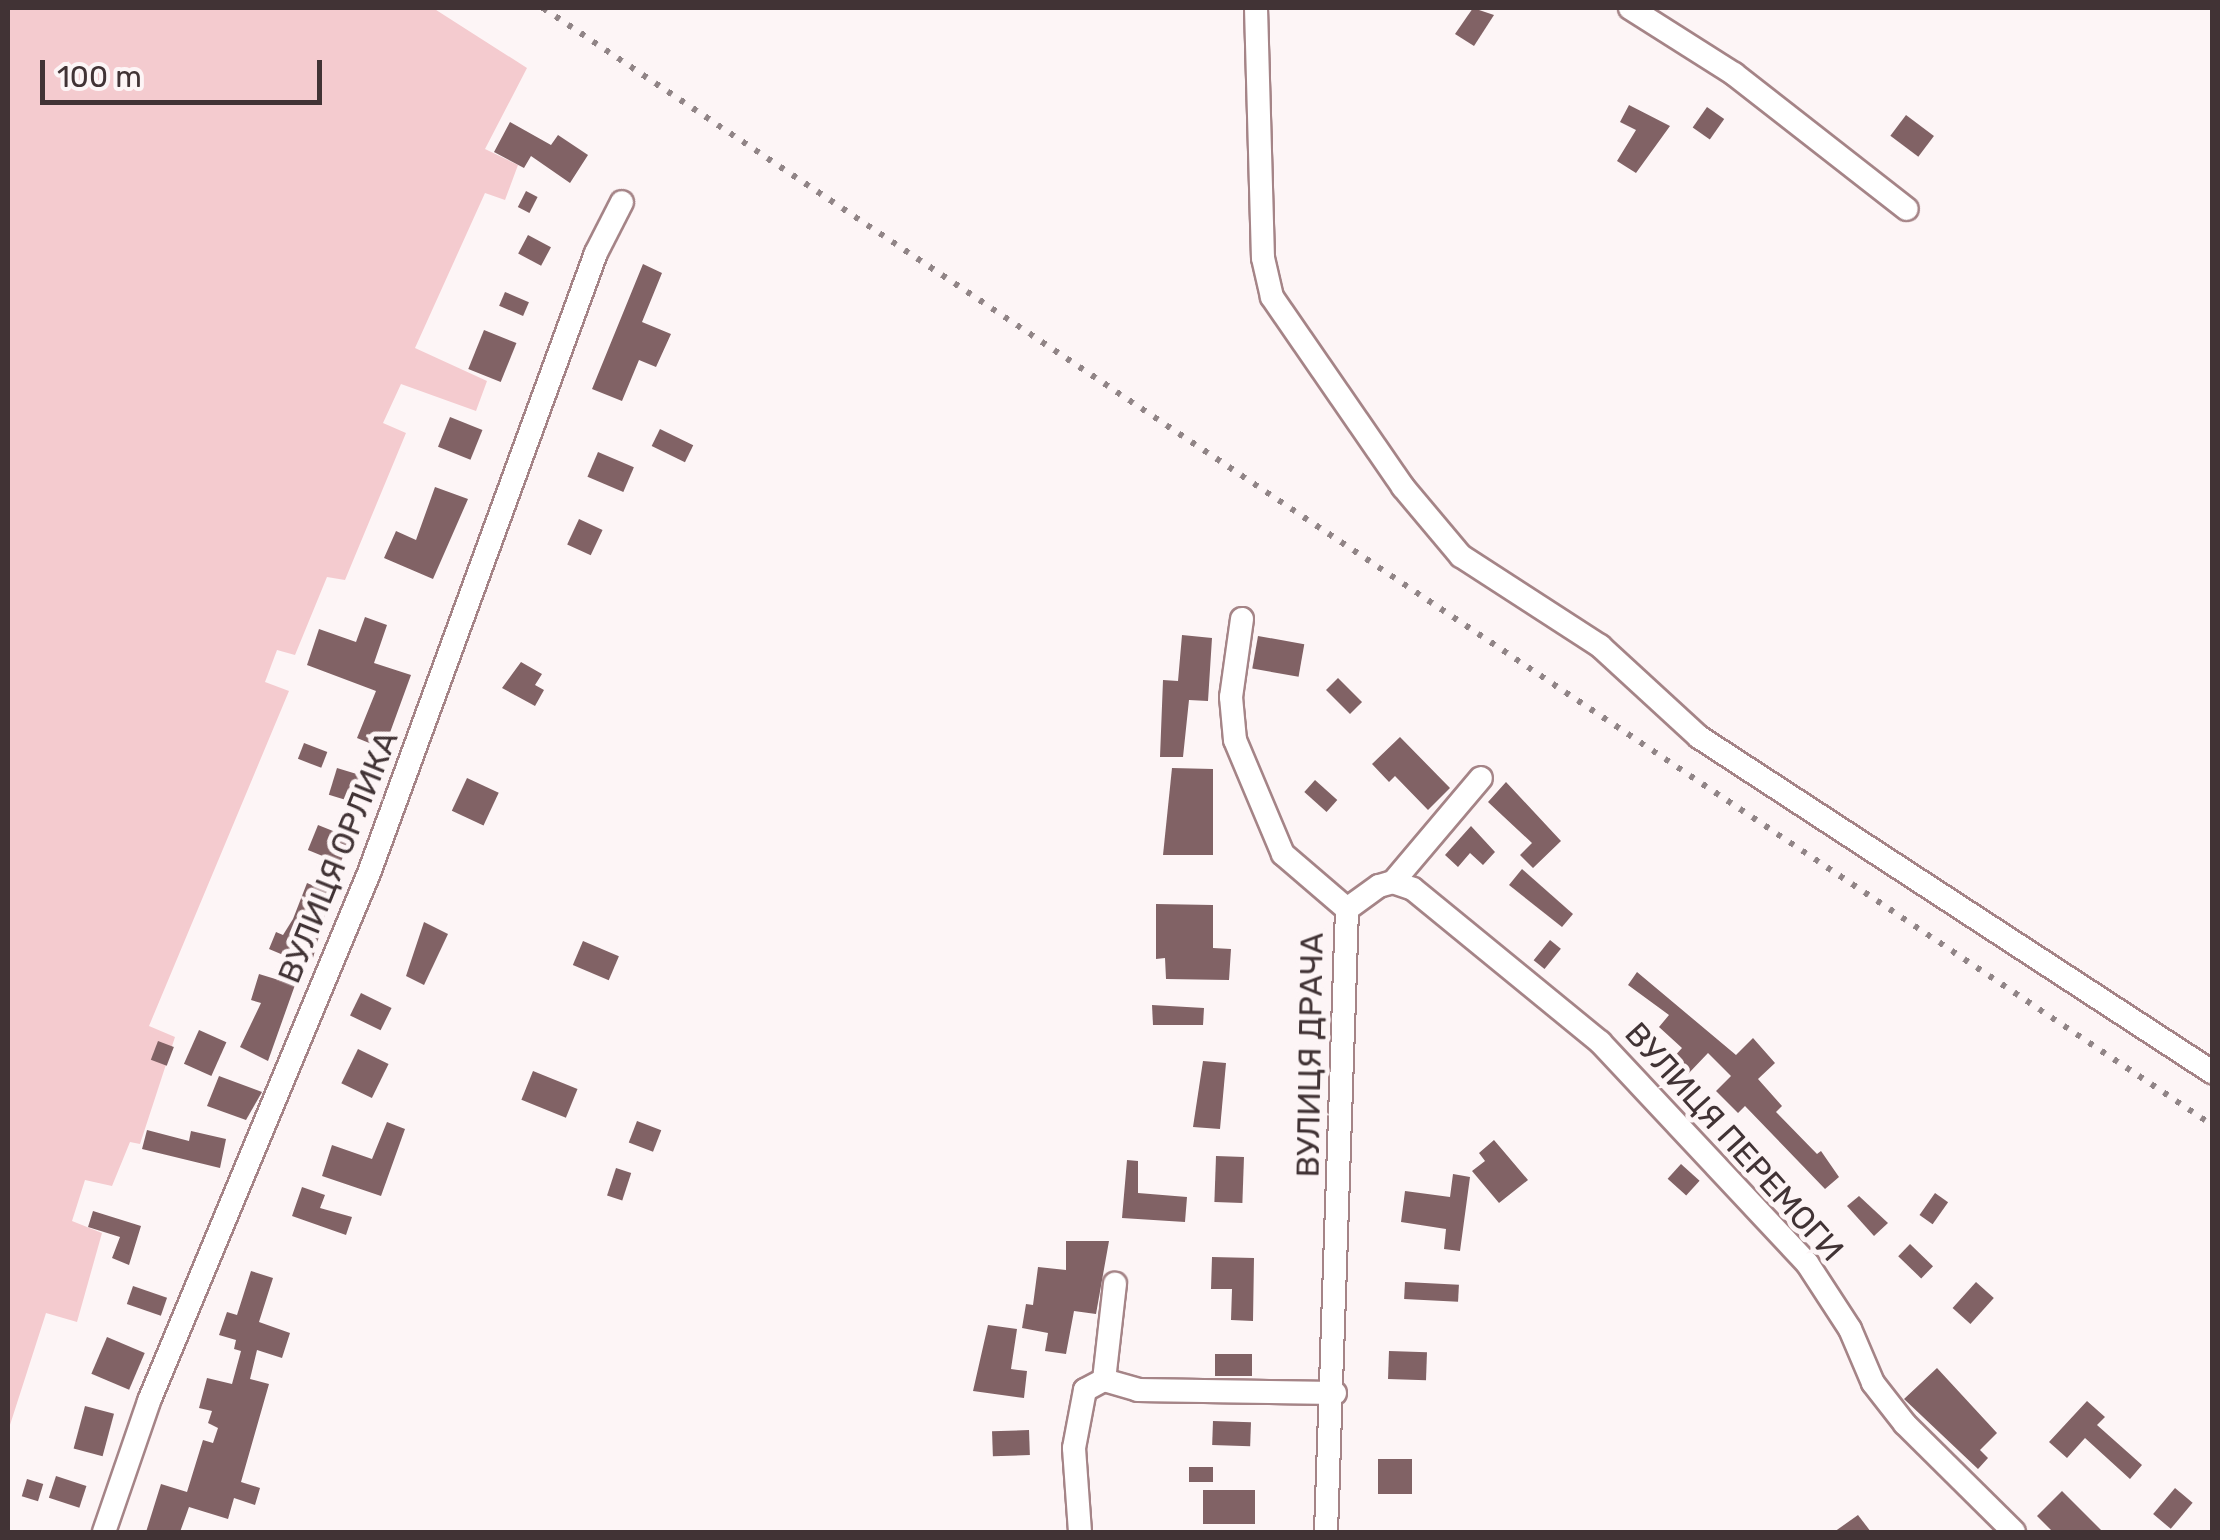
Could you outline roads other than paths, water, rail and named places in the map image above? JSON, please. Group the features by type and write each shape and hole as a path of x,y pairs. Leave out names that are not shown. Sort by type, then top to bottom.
{"street":[{"path":"1256,8 1263,258 1272,297 1403,487 1461,556 1600,646 1698,738 2212,1072"},
{"path":"1630,8 1734,74 1907,208"},
{"name":"ВУЛИЦЯ ОРЛИКА","path":"104,1532 149,1401 370,873 596,253 622,202"},
{"name":"ВУЛИЦЯ ДРАЧА","path":"1242,618 1231,697 1235,740 1284,854 1346,910 1334,1393 1326,1532"},
{"path":"1346,910 1393,882 1481,778"},
{"name":"ВУЛИЦЯ ПЕРЕМОГИ","path":"1393,882 1413,889 1600,1042 1807,1263 1850,1330 1873,1383 1905,1424 2014,1532"},
{"path":"1104,1380 1115,1284"},
{"path":"1080,1532 1074,1448 1085,1390 1104,1380 1138,1390 1334,1393"}],"railway":[{"path":"543,8 2212,1125"}]}
